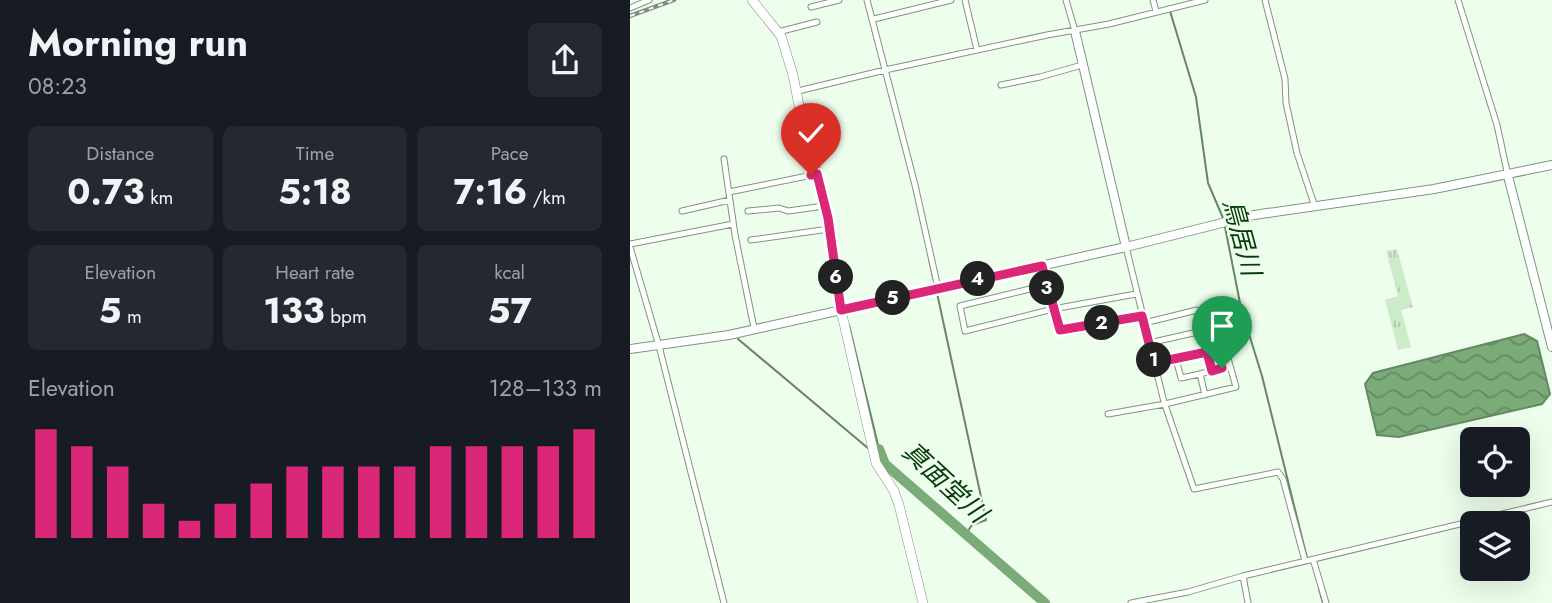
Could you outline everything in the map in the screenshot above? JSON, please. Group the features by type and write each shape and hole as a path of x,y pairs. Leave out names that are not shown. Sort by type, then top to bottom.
{"main road":[{"path":"752,0 781,36 797,91 803,126 825,206 841,310 876,463 894,491 899,505 923,603"}],"street":[{"path":"630,8 649,0"},
{"path":"811,7 839,0"},
{"path":"867,0 915,185 938,288"},
{"path":"874,19 951,0"},
{"path":"965,0 977,50"},
{"path":"1066,0 1076,31 1154,363 1165,404 1195,489 1278,472 1283,480 1305,561"},
{"path":"1153,0 1156,11"},
{"path":"797,91 977,50 1076,31 1204,0"},
{"path":"1265,0 1285,79 1286,103 1297,153 1315,207"},
{"path":"1458,0 1497,125 1552,347"},
{"path":"778,32 817,22"},
{"path":"1001,85 1082,65"},
{"path":"724,159 733,224 754,328"},
{"path":"630,349 659,346 841,310 1126,247 1254,215 1434,189 1552,165"},
{"path":"729,192 817,174"},
{"path":"682,211 730,200"},
{"path":"748,211 779,208 788,211 825,206"},
{"path":"724,603 659,346 630,245 733,224"},
{"path":"751,240 829,229"},
{"path":"1042,266 1060,330 1142,316"},
{"path":"1046,285 960,306 965,331 1053,309 1136,294"},
{"path":"1144,323 1196,310 1212,371"},
{"path":"1108,414 1236,387 1217,319"},
{"path":"1149,343 1202,331"},
{"path":"1154,363 1207,352"},
{"path":"1176,359 1181,378 1222,368"},
{"path":"1200,374 1205,394"},
{"path":"1131,603 1188,593 1242,576 1552,502"},
{"path":"1313,559 1326,603"},
{"path":"1242,576 1248,603"}],"green space":[{"path":"1397,249 1413,307 1401,310 1411,347 1398,350 1385,300 1398,296 1386,251"}],"water":[{"path":"1524,334 1537,341 1550,394 1542,404 1399,437 1377,435 1365,384 1373,373"}],"waterway":[{"name":"鳥居川","path":"1170,11 1196,97 1208,183 1223,218"},
{"name":"真面堂川","path":"802,101 823,181"},
{"name":"真面堂川","path":"828,203 845,301"},
{"name":"鳥居川","path":"1225,227 1241,308 1262,376 1307,558"},
{"path":"929,259 934,281"},
{"path":"937,293 986,520 972,525 966,534"},
{"name":"真面堂川","path":"849,325 879,449"},
{"path":"738,339 869,449"},
{"name":"真面堂川","path":"879,449 885,464 1045,603"},
{"name":"鳥居川","path":"1319,589 1323,603"}],"railway":[{"path":"630,16 674,0"}],"route":[{"path":"811,175 817,174 828,218 841,310 1042,266 1060,330 1142,316 1154,363 1207,352 1212,371 1222,368"}]}
